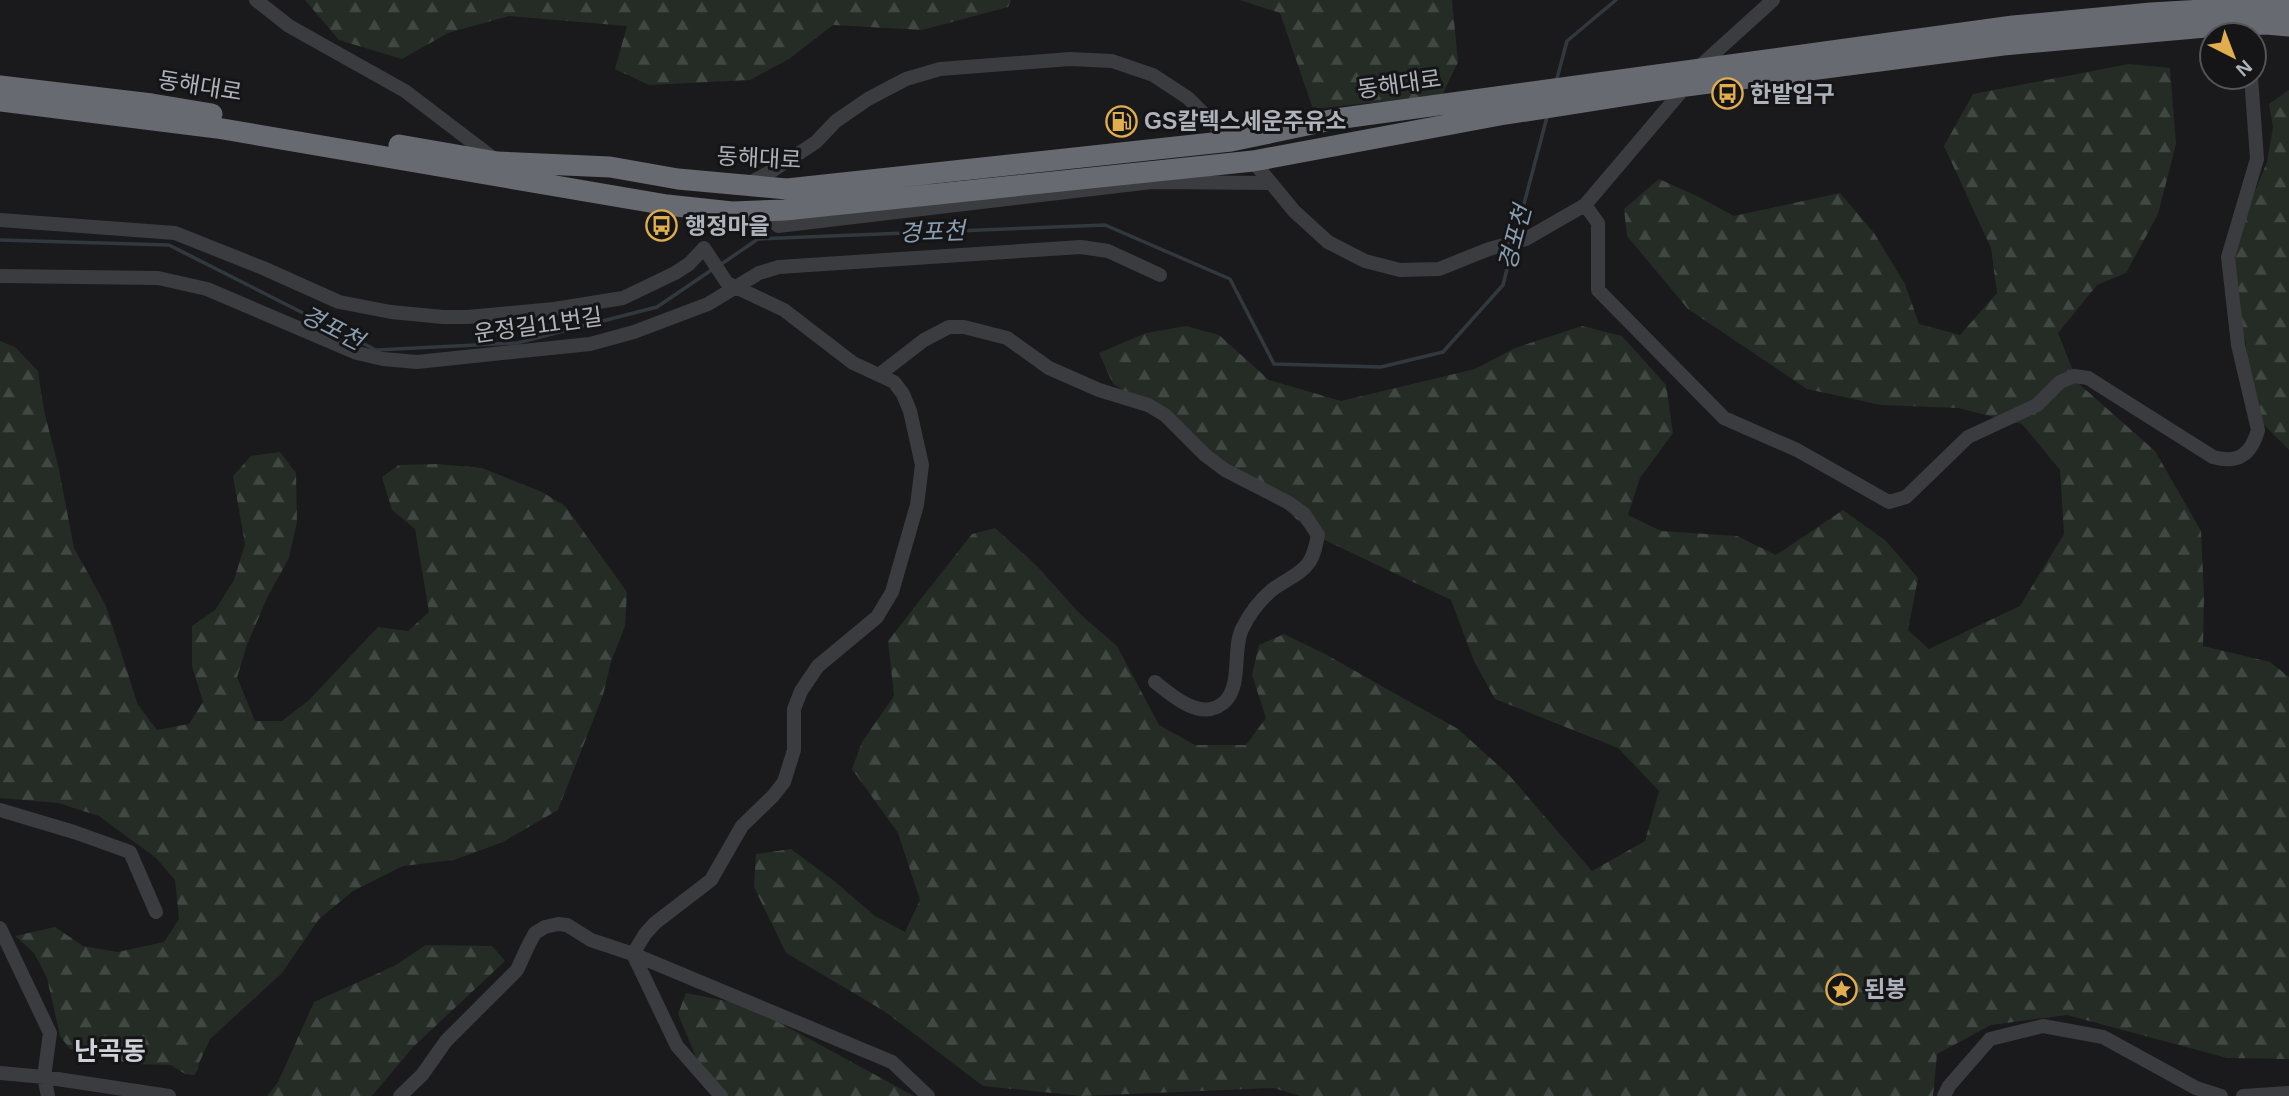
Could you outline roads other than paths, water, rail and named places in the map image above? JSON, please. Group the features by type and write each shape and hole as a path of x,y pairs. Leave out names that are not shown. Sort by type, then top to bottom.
{"highway":[{"path":"1582,94 2014,26 2164,12 2289,5"},
{"path":"1692,77 2127,33 2266,24 2289,26"},
{"name":"동해대로","path":"0,86 152,104 497,162 610,167 678,179 787,189 1231,141 1336,119 1515,94 1582,94"},
{"name":"동해대로","path":"0,101 217,128 667,205 732,212 766,211 1253,161 1500,115 1582,94"}],"street":[{"path":"256,0 289,26 405,91 497,162"},
{"path":"1253,161 1294,211 1328,242 1365,261 1400,270 1439,270 1489,249 1526,239 1585,205 1692,77 1773,0"},
{"path":"746,184 772,171 816,142 836,121 868,99 906,79 940,69 1070,59 1112,61 1153,75 1188,98 1231,141"},
{"path":"1585,205 1598,223 1598,290 1724,418 1797,450 1889,502 1906,497 1968,437 2037,405 2060,382 2074,376 2088,378 2213,457 2236,459 2246,453 2255,442 2258,430 2238,345 2228,257 2257,159 2252,91"},
{"path":"766,211 778,226 1152,182 1270,183"},
{"path":"0,220 175,233 339,302 391,312 443,317 554,309 622,298 676,274 701,250 732,285 785,310 853,363 894,382 902,394 917,435 922,465 917,505 892,593 877,617 818,666 801,691 794,709 794,750 784,782 742,826 711,880 655,923 633,954"},
{"name":"운정길11번길","path":"0,276 158,278 207,289 357,353 417,362 590,344 646,328 708,304 732,285 779,267 1081,247 1108,251 1160,275"},
{"path":"880,374 924,340 949,327 964,327 1007,338 1049,369 1099,390 1148,405 1165,415 1205,455 1225,470 1289,503 1304,514 1318,535 1311,559 1306,567 1272,591 1252,612 1241,631 1236,650 1234,682 1224,703 1214,709 1199,708 1177,700 1155,682"},
{"path":"0,810 130,852 156,912"},
{"path":"400,1096 422,1075 446,1041 517,970 535,933 558,924 567,925 591,940 633,954 892,1062 928,1096"},
{"path":"0,928 50,1033 44,1077 48,1096"},
{"path":"633,954 677,1046 721,1096"},
{"path":"1944,1096 1990,1039 2043,1026 2103,1037 2196,1087 2221,1096"},
{"path":"0,1073 169,1096"},
{"path":"2243,1096 2289,1093"}],"waterway":[{"name":"경포천","path":"1556,82 1567,41 1616,0"},
{"name":"경포천","path":"1515,238 1547,117"},
{"name":"경포천","path":"720,265 758,239 1105,225 1230,279 1274,364 1381,367 1443,352 1503,285 1512,249"},
{"name":"경포천","path":"0,240 169,245 376,350 517,343 657,307 713,269"}],"place":[{"name":"한밭입구","path":"1727,94"},
{"name":"GS칼텍스세운주유소","path":"1121,121"},
{"name":"행정마을","path":"662,226"},
{"name":"된봉","path":"1841,989"}],"district":[{"name":"난곡동","path":"110,1051"}]}
